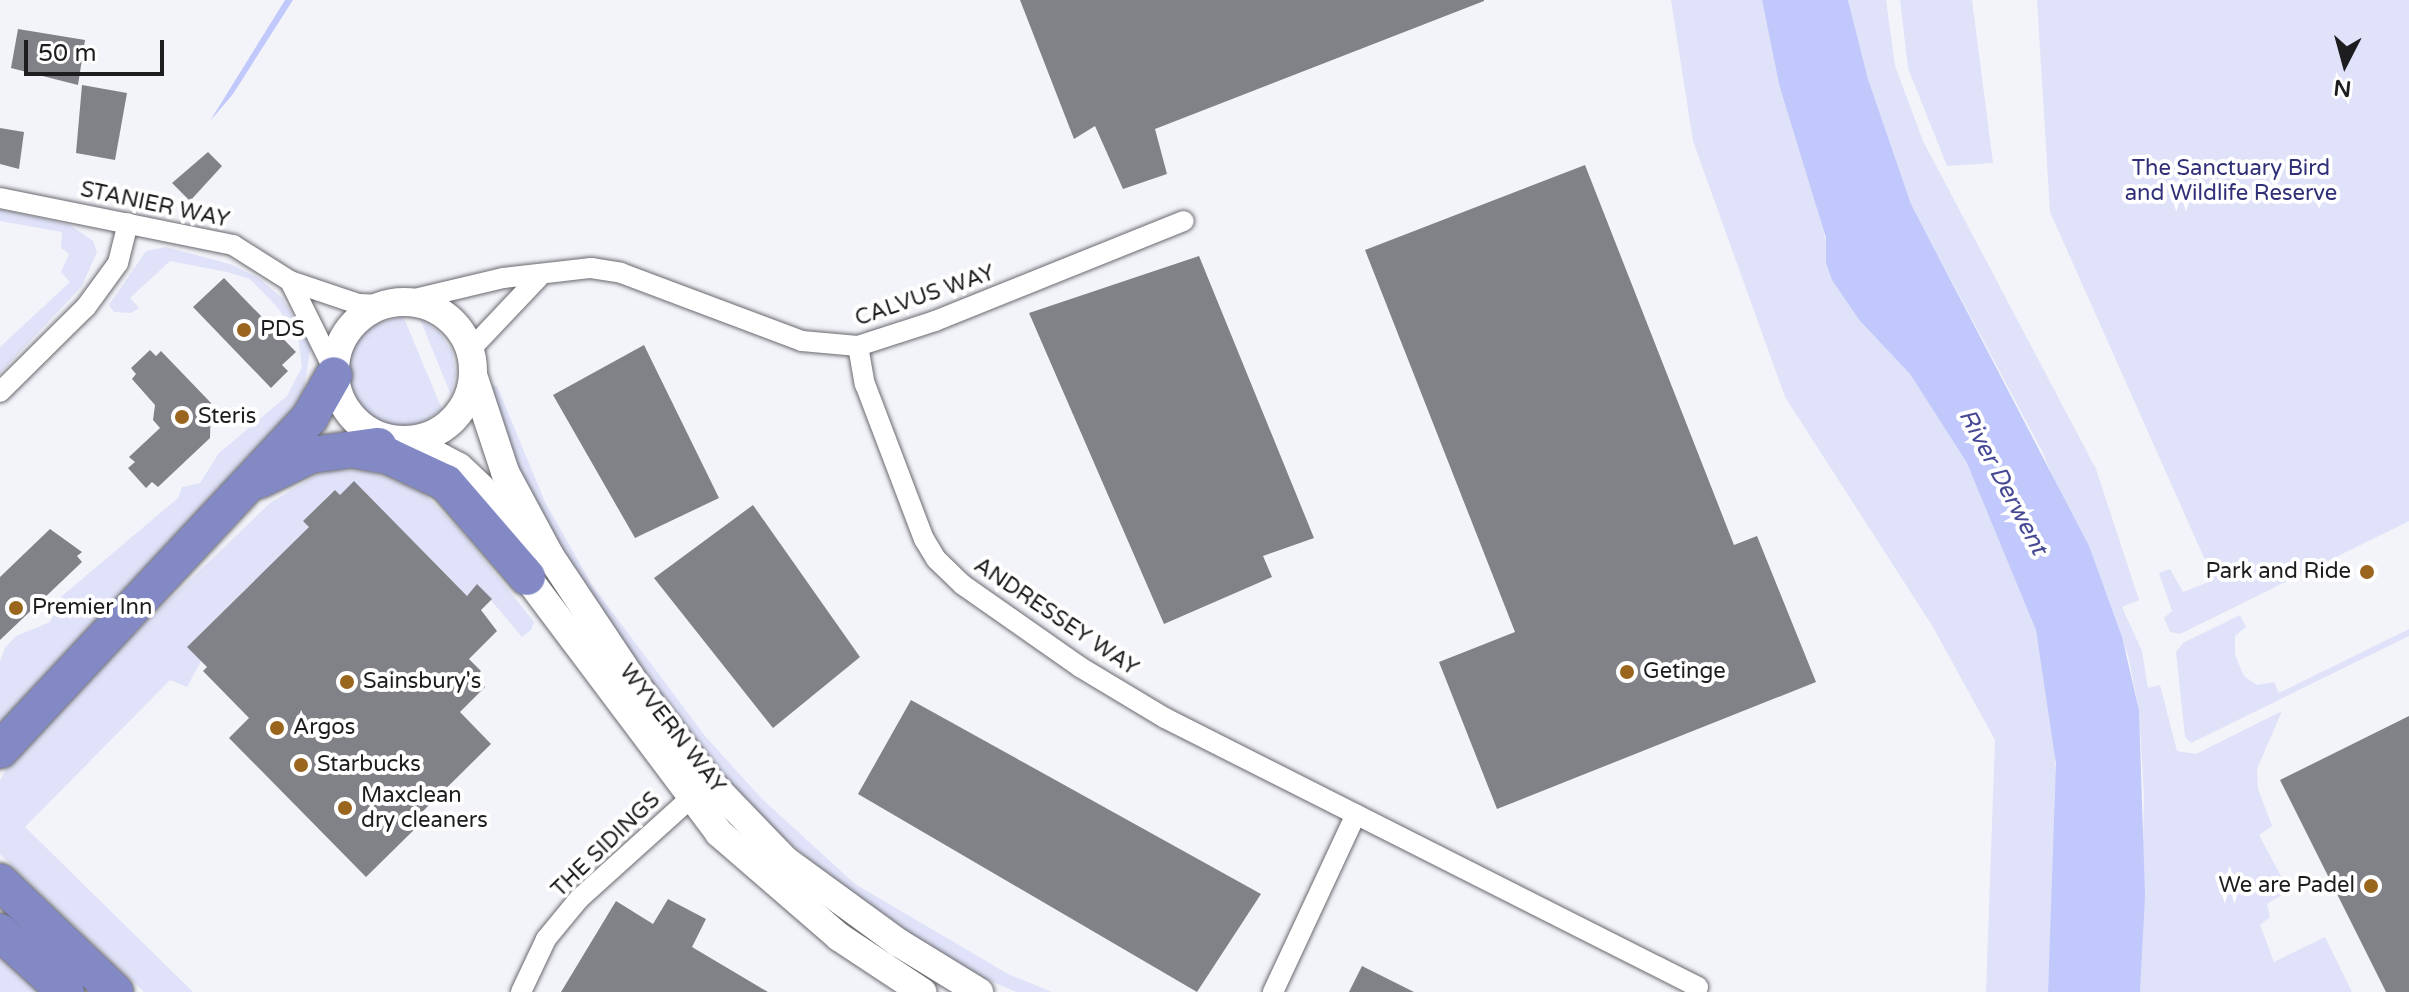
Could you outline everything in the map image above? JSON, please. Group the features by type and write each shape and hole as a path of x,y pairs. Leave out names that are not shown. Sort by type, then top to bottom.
{"highway":[{"path":"0,750 318,407 334,373"},
{"path":"247,486 311,455 408,441"},
{"path":"354,450 403,461 446,483 527,577"},
{"path":"0,882 115,992"},
{"path":"12,943 56,992"},
{"path":"12,943 66,992"}],"street":[{"name":"STANIER WAY","path":"0,198 233,245 290,281 358,304 393,304"},
{"name":"CALVUS WAY","path":"393,304 503,278 539,277 591,268 621,273 758,328 802,341 858,346 935,321 1184,221"},
{"path":"0,392 86,307 118,263 128,223"},
{"path":"290,281 334,373 341,399 362,424 408,441 449,425 466,402 472,363 539,277"},
{"path":"334,373 345,333 393,304 444,315 472,363"},
{"name":"ANDRESSEY WAY","path":"858,346 865,384 924,539 963,585 1080,667 1165,718 1698,987"},
{"name":"WYVERN WAY","path":"472,363 505,472 550,556 634,682 700,790 785,860 899,943 979,992"},
{"name":"WYVERN WAY","path":"408,441 459,467 491,497 515,540 527,577 794,901 922,992"},
{"name":"THE SIDINGS","path":"521,992 546,939 579,899 700,790"},
{"path":"1273,992 1356,814"}],"green space":[{"path":"1671,0 1762,0 1779,84 1801,144 1836,280 1860,321 1910,374 1967,463 2012,564 2036,630 2053,730 2057,786 2048,992 1986,992 1995,740 1933,627 1785,397 1693,141"},
{"path":"1848,0 1886,0 1895,66 1923,141 2096,469 2139,600 2122,607 2142,651 2148,688 2160,685 2177,751 2196,754 2282,711 2257,769 2258,789 2272,826 2259,835 2289,891 2267,904 2270,917 2260,925 2274,962 2325,937 2352,992 2140,992 2144,796 2139,710 2128,655 2042,451 1911,204 1868,79"},
{"path":"1900,0 1972,0 1993,163 1947,166 1908,68"},
{"name":"The Sanctuary Bird and Wildlife Reserve","path":"2037,0 2409,0 2409,521 2180,634 2170,632 2164,618 2172,611 2159,573 2170,569 2183,592 2214,580 2050,212"},
{"path":"0,209 70,225 93,241 97,252 82,286 0,373 0,347 70,282 61,272 69,254 61,248 62,232 0,221"},
{"path":"166,247 230,264 259,278 282,298 311,345 304,389 290,416 0,730 0,661 5,648 16,636 50,622 62,596 178,498 182,487 200,483 219,453 287,396 302,367 298,336 277,307 250,279 227,272 170,261 130,298 139,308 131,313 114,312 109,305 146,251"},
{"path":"403,316 442,409 422,423 398,427 374,421 355,404 345,369 351,345 367,327"},
{"path":"420,319 439,332 452,351 456,373 451,395"},
{"path":"485,385 497,386 545,502 592,585 705,736 761,798 855,884 1008,974 1052,992 1016,992 968,971 857,899 765,822 663,705 529,499"},
{"path":"334,470 372,472 423,493 461,531 534,622 531,630 522,637 478,585 467,596 354,482 340,495 335,490 303,521 309,527 188,646 201,661 187,687 170,680 25,827 193,992 144,992 0,854 0,780 16,753 66,699 270,503 320,473"},
{"path":"2240,615 2246,627 2235,636 2235,655 2244,676 2257,685 2274,682 2279,693 2409,629 2409,636 2191,743 2185,737 2176,652 2183,643"},
{"path":"0,952 42,992 0,992"}],"water":[{"path":"285,0 293,0 233,94 210,121"},
{"name":"River Derwent","path":"1762,0 1848,0 1868,79 1911,204 2089,546 2122,637 2139,710 2145,895 2140,992 2048,992 2056,764 2036,630 1967,463 1910,374 1860,321 1832,280 1826,263 1826,238 1779,84"}],"building":[{"path":"1020,0 1484,1 1155,129 1167,174 1123,189 1095,126 1074,139"},
{"path":"18,29 85,40 78,85 11,68"},
{"path":"82,85 127,93 115,160 76,153"},
{"path":"0,128 24,132 19,169 0,164"},
{"path":"208,152 222,166 190,201 172,183"},
{"path":"1585,165 1734,545 1757,536 1816,682 1497,809 1439,662 1515,632 1365,250"},
{"path":"1199,256 1314,538 1263,556 1272,577 1164,624 1029,313"},
{"name":"PDS","path":"224,278 296,352 282,365 288,371 271,388 193,307"},
{"path":"644,345 719,498 635,538 553,395"},
{"name":"Steris","path":"150,350 156,356 161,351 211,403 210,438 158,487 152,482 146,488 128,468 135,462 129,457 160,428 153,420 155,405 132,379 136,374 131,368"},
{"name":"Sainsbury's","path":"354,481 467,596 477,584 492,599 481,610 497,631 469,659 481,671 475,677 485,687 460,712 491,744 417,817 422,822 366,877 229,738 249,718 203,671 207,667 187,647 309,527 303,521 335,490 340,495"},
{"path":"753,505 860,657 773,728 654,578"},
{"name":"Premier Inn","path":"50,529 82,552 77,556 82,562 0,640 0,577"},
{"path":"911,700 1261,894 1197,992 858,794"},
{"name":"We are Padel","path":"2409,716 2409,992 2386,992 2280,780"},
{"path":"668,899 706,919 692,947 768,992 561,992 616,901 653,924"},
{"path":"1362,966 1414,992 1349,992"}],"place":[{"name":"PDS","path":"244,330"},
{"name":"Steris","path":"182,417"},
{"name":"Park and Ride","path":"2367,572"},
{"name":"Premier Inn","path":"16,608"},
{"name":"Getinge","path":"1627,672"},
{"name":"Sainsbury's","path":"347,682"},
{"name":"Argos","path":"277,728"},
{"name":"Starbucks","path":"301,765"},
{"name":"Maxclean dry cleaners","path":"345,808"},
{"name":"We are Padel","path":"2371,886"}]}
